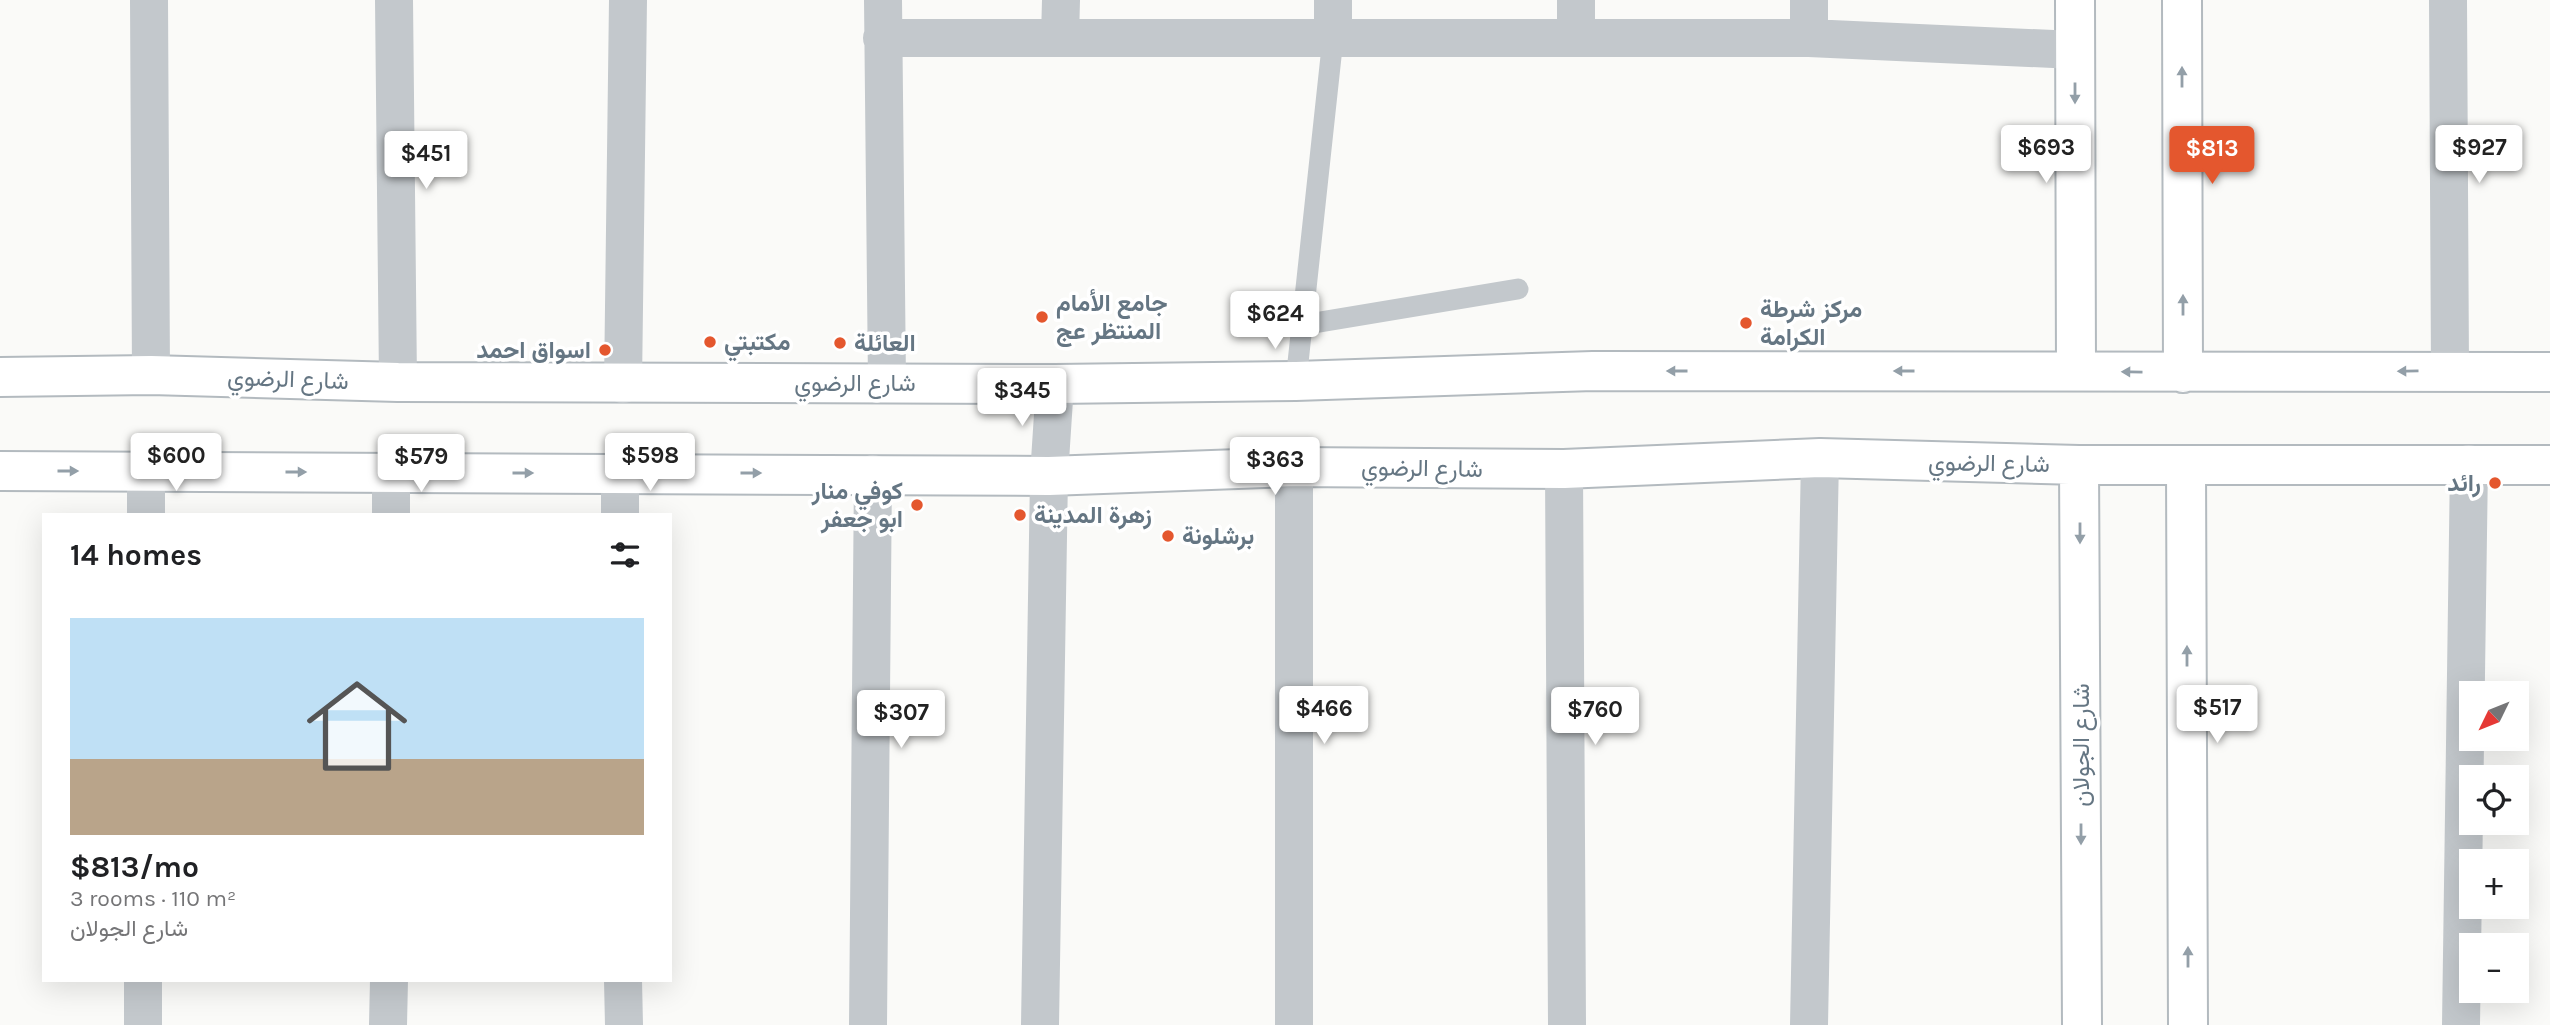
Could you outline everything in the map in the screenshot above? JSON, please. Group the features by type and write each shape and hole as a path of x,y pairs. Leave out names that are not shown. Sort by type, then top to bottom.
{"street":[{"path":"149,0 151,375"},
{"path":"394,0 398,382"},
{"path":"623,384 628,0"},
{"path":"883,0 887,383"},
{"path":"1060,38 1061,0"},
{"path":"1333,0 1333,38"},
{"path":"1576,0 1576,38"},
{"path":"1809,0 1809,38"},
{"path":"2075,0 2076,370"},
{"path":"2182,0 2183,373"},
{"path":"2448,0 2450,370"},
{"path":"883,38 1809,38 2075,50"},
{"name":"شارع الرضوي","path":"0,377 151,375 398,382 1055,384 1296,381 1593,371 2550,372"},
{"path":"1040,1025 1049,476 1055,384"},
{"path":"1809,1025 1820,458"},
{"name":"شارع الرضوي","path":"0,471 1049,476 1294,467 1564,469 1820,458 2079,465 2550,465"},
{"path":"2461,1025 2469,464"},
{"name":"شارع الجولان","path":"2079,465 2082,1025"},
{"path":"2186,466 2189,1025"},
{"path":"1294,467 1294,1025"},
{"path":"1564,469 1567,1025"},
{"path":"146,472 146,513"},
{"path":"391,472 391,513"},
{"path":"620,473 620,513"},
{"path":"868,1025 873,474"},
{"path":"143,982 143,1025"},
{"path":"388,1025 389,982"},
{"path":"624,982 624,1025"}],"lane":[{"path":"1296,381 1333,38"},
{"path":"1302,325 1518,289"}],"place":[{"name":"جامع الأمام المنتظر عج","path":"1042,317"},
{"name":"مركز شرطة الكرامة","path":"1746,323"},
{"name":"مكتبتي","path":"710,342"},
{"name":"العائلة","path":"840,343"},
{"name":"اسواق احمد","path":"605,350"},
{"name":"رائد","path":"2495,483"},
{"name":"كوفي منار ابو جعفر","path":"917,505"},
{"name":"زهرة المدينة","path":"1020,515"},
{"name":"برشلونة","path":"1168,536"}]}
